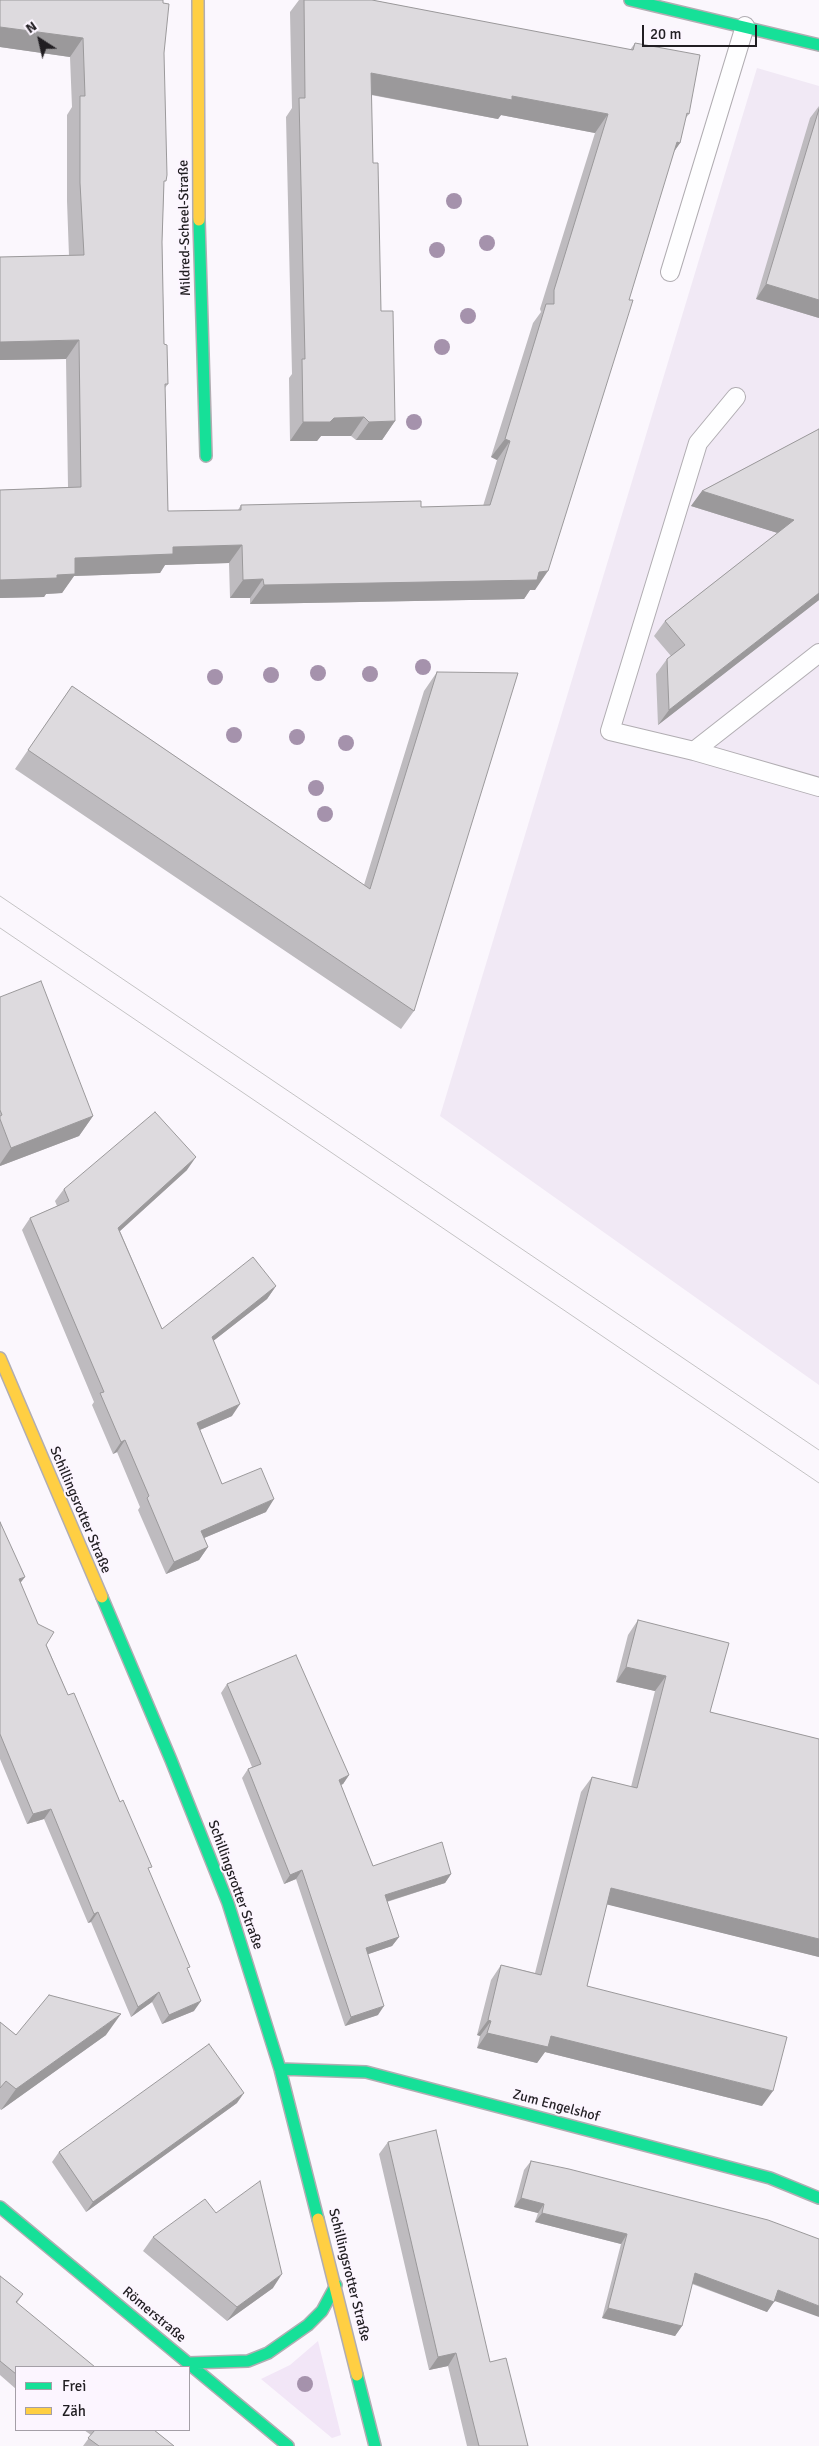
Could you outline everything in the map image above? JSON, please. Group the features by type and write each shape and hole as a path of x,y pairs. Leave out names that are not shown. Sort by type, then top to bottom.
{"street":[{"name":"Mildred-Scheel-Straße","path":"198,0 199,249 206,456"},
{"path":"630,0 818,41"},
{"name":"Schillingsrotter Straße","path":"0,1358 171,1760 228,1902 280,2068 375,2446"},
{"name":"Zum Engelshof","path":"280,2068 366,2072 770,2178 819,2198"},
{"name":"Römerstraße","path":"0,2207 288,2446"},
{"path":"189,2363 248,2360 268,2353 308,2325 322,2311 336,2285"}],"lane":[{"path":"670,272 745,26"},
{"path":"736,397 698,443 610,730 817,785"},
{"path":"694,751 819,653"}],"shaded area":[{"path":"757,68 819,86 819,1385 440,1116"},
{"path":"318,2341 341,2435 332,2438 261,2379 290,2365"}],"building":[{"path":"0,0 163,0 163,3 169,4 164,53 167,175 166,181 164,181 162,242 164,344 167,345 168,384 165,384 168,511 241,510 241,505 421,501 421,507 490,505 510,441 505,439 546,304 554,304 554,290 608,114 512,96 512,100 371,73 373,163 378,163 381,311 393,311 395,421 369,422 364,417 334,418 330,422 303,422 302,359 305,359 299,98 305,98 304,0 372,0 633,50 635,43 700,55 689,114 687,113 680,143 677,142 629,300 633,300 548,571 539,572 537,580 264,585 263,579 243,580 242,545 173,547 173,554 75,558 75,574 57,575 57,578 0,580 0,490 81,487 79,340 0,342 0,257 84,255 80,183 80,96 85,96 83,38 0,27"},
{"path":"819,109 819,300 766,284"},
{"path":"819,429 819,593 669,710 667,659 685,645 665,621 794,520 702,491"},
{"path":"437,672 518,673 414,1011 28,750 72,686 370,889"},
{"path":"41,981 93,1116 11,1148 0,1119 2,1115 0,1110 0,997"},
{"path":"155,1112 196,1157 118,1228 162,1329 253,1257 276,1286 212,1337 240,1404 197,1423 222,1484 261,1468 274,1499 201,1531 208,1547 174,1562 125,1440 121,1442 100,1393 104,1392 30,1218 69,1201 64,1189"},
{"path":"0,1522 25,1577 19,1579 38,1624 54,1632 46,1645 68,1695 74,1693 120,1802 123,1800 152,1867 148,1868 190,1967 187,1968 201,2001 169,2015 159,1992 138,2007 98,1912 94,1914 51,1809 33,1814 0,1734"},
{"path":"638,1620 729,1643 710,1712 819,1739 819,1939 611,1888 587,1986 787,2037 773,2091 551,2036 548,2047 487,2033 491,2021 488,2020 501,1965 541,1975 592,1777 637,1788 666,1676 626,1667"},
{"path":"296,1655 349,1775 339,1780 373,1866 442,1842 451,1874 385,1895 399,1937 366,1948 384,2006 351,2017 302,1870 290,1875 248,1769 261,1764 227,1684"},
{"path":"49,1995 121,2014 16,2089 6,2081 0,2088 0,2022 16,2035"},
{"path":"209,2044 244,2093 93,2202 59,2152"},
{"path":"436,2130 490,2362 506,2358 528,2446 479,2446 456,2353 438,2357 388,2142"},
{"path":"531,2161 768,2220 819,2239 819,2306 778,2290 774,2302 695,2273 682,2326 608,2308 627,2234 542,2213 544,2204 521,2198"},
{"path":"260,2181 282,2274 237,2307 153,2237 205,2199 216,2213"},
{"path":"0,2276 23,2294 16,2302 94,2366 15,2366 15,2373 0,2361"},
{"path":"94,2431 155,2431 174,2446 99,2446 88,2438"}],"tram line":[{"path":"0,896 819,1450"},
{"path":"0,928 819,1483"}],"traffic: fast":[{"path":"630,0 819,45"},
{"path":"199,220 206,456"},
{"path":"102,1597 171,1760 228,1903 280,2069 318,2219"},
{"path":"280,2069 366,2072 770,2178 819,2198"},
{"path":"0,2207 288,2446"},
{"path":"189,2363 248,2361 268,2353 308,2325 322,2311 336,2285"},
{"path":"357,2375 375,2446"}],"traffic: slow":[{"path":"198,0 199,220"},
{"path":"0,1358 102,1597"},
{"path":"318,2219 357,2375"}]}
